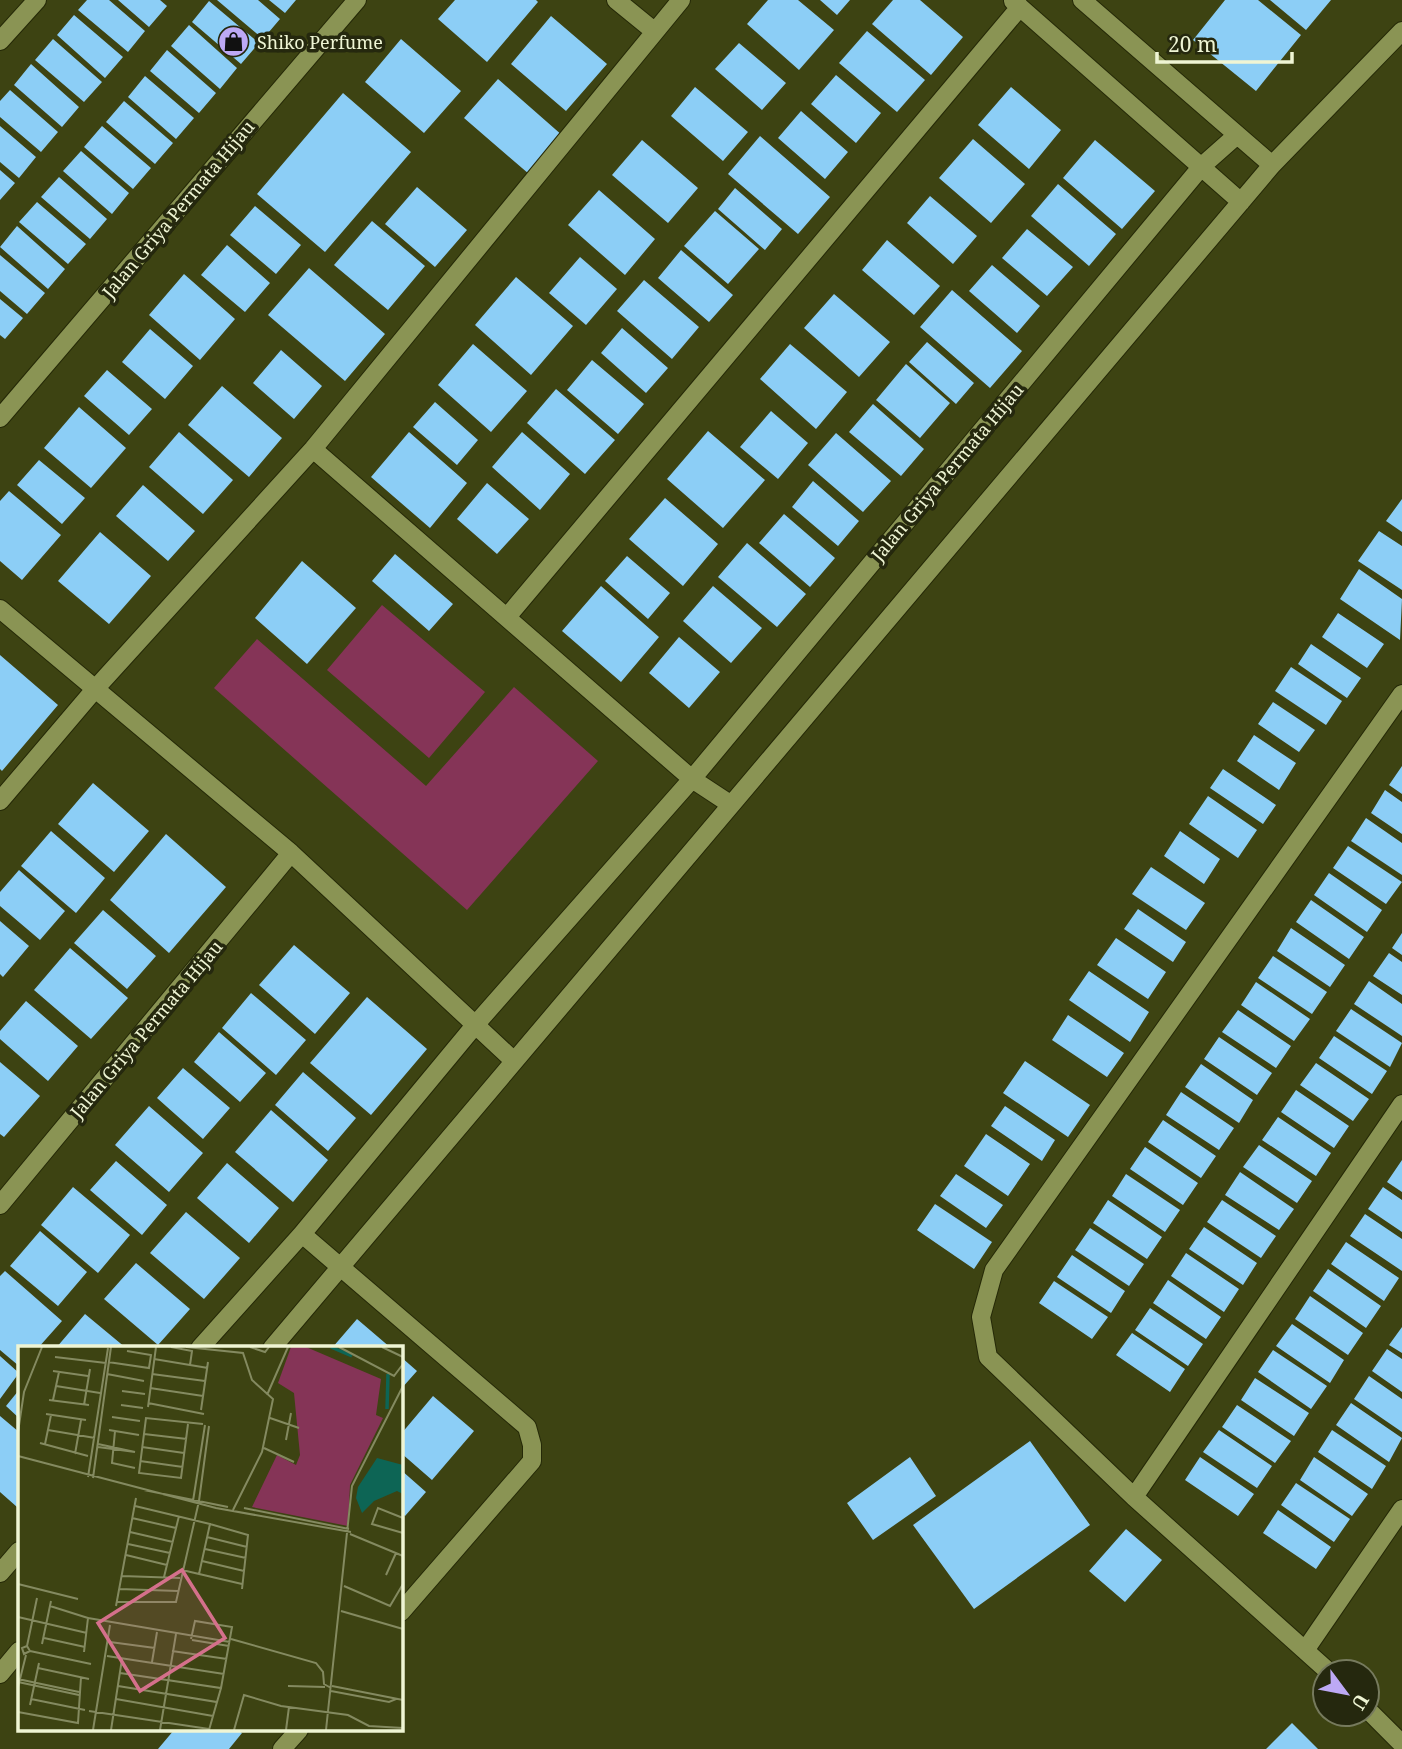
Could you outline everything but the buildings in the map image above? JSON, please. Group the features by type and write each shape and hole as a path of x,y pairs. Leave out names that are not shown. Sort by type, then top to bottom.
{"street":[{"path":"0,41 37,0"},
{"name":"Jalan Griya Permata Hijau","path":"0,418 356,0"},
{"path":"617,0 654,32"},
{"path":"0,801 96,688 313,449 681,0"},
{"path":"1082,0 1272,165"},
{"path":"507,617 1016,4 1241,202"},
{"path":"274,1346 1272,165 1402,31"},
{"name":"Jalan Griya Permata Hijau","path":"202,1346 302,1234 476,1024 692,779 1202,166 1237,135"},
{"path":"313,449 692,779 730,804"},
{"path":"0,609 291,853 513,1060"},
{"path":"1315,1658 1134,1497 988,1357 981,1317 994,1270 1402,694"},
{"name":"Jalan Griya Permata Hijau","path":"0,1205 291,853"},
{"path":"1134,1497 1402,1104"},
{"path":"302,1234 527,1427 532,1445 532,1461 402,1611"},
{"path":"1306,1649 1402,1509"},
{"path":"0,1573 18,1552"},
{"path":"0,1674 18,1652"},
{"path":"1381,1723 1402,1744"},
{"path":"282,1749 297,1732"}],"shaded area":[{"path":"382,605 485,692 429,758 327,670"},
{"path":"257,639 426,786 514,687 598,761 467,910 214,688"}],"place":[{"name":"Shiko Perfume","path":"234,42"}]}
